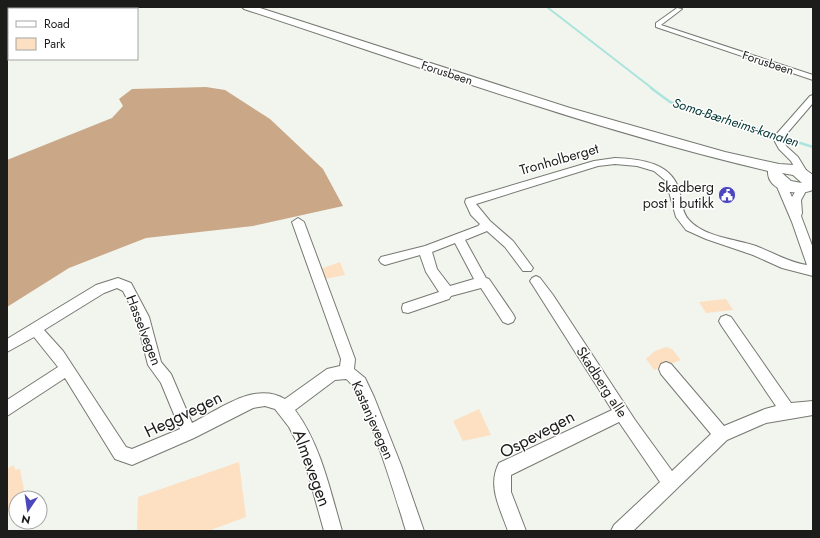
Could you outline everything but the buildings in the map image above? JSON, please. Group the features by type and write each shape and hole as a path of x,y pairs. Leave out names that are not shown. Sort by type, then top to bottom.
{"main road":[{"name":"Forusbeen","path":"247,7 505,93 649,136 758,172 780,175 795,188 807,183"}],"street":[{"name":"Forusbeen","path":"679,9 658,24 658,26 813,78"},
{"path":"813,98 778,138 784,149 786,158 786,163 780,175 813,265"},
{"path":"784,149 795,159 807,183 796,200 798,222"},
{"name":"Tronholberget","path":"527,268 509,244 475,212 470,202 597,163 623,160 656,168 666,174 672,182 679,215 689,227 763,253 786,265 813,271"},
{"name":"Kastanjevegen","path":"298,222 348,359 347,372 354,376 360,383 369,402 393,465 415,531"},
{"path":"385,260 426,250 458,237 474,233 482,229 486,224"},
{"path":"458,237 462,247 480,276 480,282"},
{"path":"426,250 426,258 440,283 447,292"},
{"name":"Skadberg alle","path":"536,280 559,312 622,413 659,468 672,482"},
{"path":"408,308 445,295 447,292 468,287 480,282 485,283 508,318"},
{"name":"Hasselvegen","path":"7,346 100,289 110,284 123,284 127,287 138,307 155,365 166,379 189,433"},
{"path":"726,321 788,411"},
{"name":"Heggvegen","path":"35,329 58,354 66,369 121,453 132,457 138,456 189,433 244,404 258,399 272,400 285,408"},
{"path":"7,409 66,369"},
{"path":"666,369 722,435"},
{"path":"285,408 332,374 347,372"},
{"name":"Almevegen","path":"285,408 297,425 320,480 333,531"},
{"path":"620,531 722,435 765,416 813,408"},
{"name":"Ospevegen","path":"517,531 503,492 502,475 505,469 622,413"}],"green space":[{"path":"340,262 345,275 325,279 321,270"},
{"path":"726,299 733,310 706,313 699,302"},
{"path":"666,347 672,349 681,360 654,370 646,359 655,351"},
{"path":"479,409 491,435 463,441 453,421"},
{"path":"239,462 246,517 208,531 137,531 138,497"},
{"path":"14,465 15,470 20,469 24,490 8,490 7,512 7,469"}],"shaded area":[{"path":"206,87 225,90 270,119 323,169 343,206 253,226 146,238 69,268 7,307 7,160 112,118 123,106 119,99 132,89"}],"waterway":[{"name":"Soma-Bærheims-kanalen","path":"547,7 653,89"},
{"name":"Soma-Bærheims-kanalen","path":"651,88 670,102 813,147"}],"place":[{"name":"Skadberg post i butikk","path":"727,195"}]}
